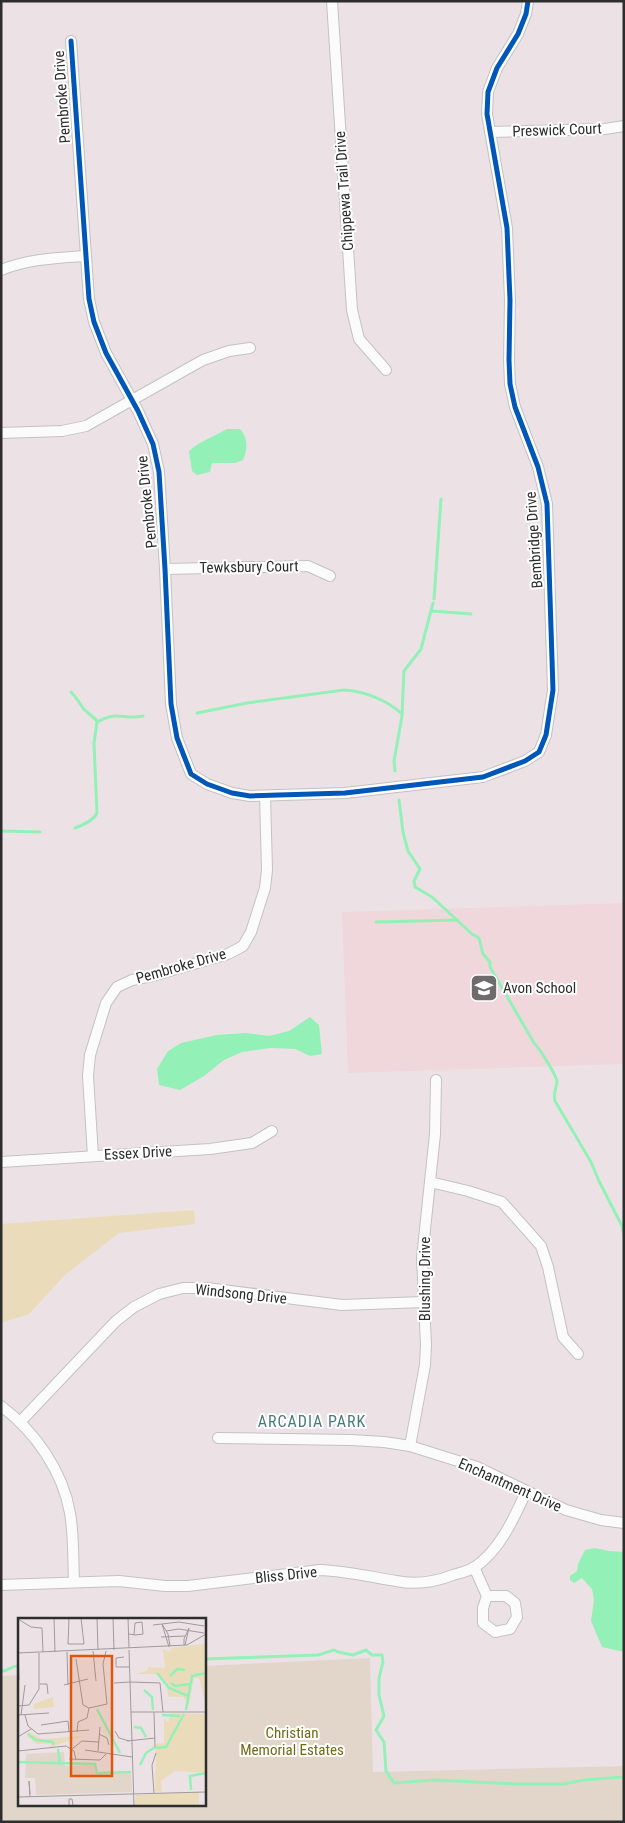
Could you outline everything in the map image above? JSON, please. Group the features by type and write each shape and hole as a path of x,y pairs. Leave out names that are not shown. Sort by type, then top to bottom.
{"street":[{"name":"Chippewa Trail Drive","path":"332,1 352,310 359,340 386,370"},
{"name":"Bembridge Drive","path":"266,796 345,793 483,777 525,761 540,752 546,735 553,690 547,504 537,462 515,407 510,384 510,300 506,228 487,114 488,92 497,68 518,34 526,14 528,1"},
{"name":"Pembroke Drive","path":"71,41 89,299 94,322 106,353 154,444 159,472 166,569 171,704 177,738 191,774 207,784 232,793 266,796 267,870 264,888 251,932 243,946 228,954 132,980 117,987 106,1003 90,1055 88,1076 93,1156"},
{"name":"Preswick Court","path":"490,132 606,129 624,126"},
{"path":"1,270 41,258 85,256"},
{"path":"1,433 62,431 86,426 203,360 228,351 250,348"},
{"name":"Tewksbury Court","path":"166,569 308,566 330,576"},
{"name":"Blushing Drive","path":"410,1446 425,1365 426,1345 422,1258 435,1134 436,1080"},
{"name":"Essex Drive","path":"1,1162 210,1149 252,1143 272,1131"},
{"path":"430,1182 502,1202 541,1246 548,1267 564,1337 578,1354"},
{"name":"Windsong Drive","path":"20,1422 116,1321 134,1307 159,1294 183,1288 207,1288 342,1305 423,1302"},
{"path":"1,1406 20,1422 40,1446 61,1483 70,1512 74,1582"},
{"name":"Enchantment Drive","path":"218,1438 351,1440 410,1446 477,1467 566,1510 601,1520 624,1523"},
{"name":"Bliss Drive","path":"1,1585 119,1581 165,1586 188,1586 320,1570 342,1571 397,1582 417,1583 441,1580 474,1567 492,1550 510,1525 526,1492"},
{"path":"474,1567 488,1596"}],"shaded area":[{"path":"227,429 240,429 245,436 246,452 243,460 235,463 212,463 210,472 197,475 192,471 189,451 198,444"},
{"name":"Avon School","path":"624,903 624,1064 348,1073 342,912"},
{"path":"310,1017 319,1025 322,1054 310,1056 295,1049 271,1048 242,1052 224,1060 204,1076 180,1090 159,1085 157,1069 168,1051 181,1043 217,1035 246,1033 269,1036 289,1031"},
{"path":"194,1210 195,1224 119,1233 65,1275 29,1314 1,1323 1,1224"},
{"path":"595,1548 624,1552 624,1652 602,1647 591,1621 594,1600 592,1589 582,1578 574,1583 570,1580 570,1576 577,1571 578,1564 585,1550"}],"green space":[{"name":"Christian Memorial Estates","path":"370,1658 373,1772 624,1766 624,1822 1,1822 1,1676 18,1675 18,1806 205,1806 205,1666"}],"waterway":[{"path":"434,599 441,499"},
{"path":"395,771 394,761 402,716 404,671 421,649 433,603"},
{"path":"432,611 471,614"},
{"path":"197,713 247,703 344,690 375,697 389,704 402,714"},
{"path":"71,692 85,710 98,722"},
{"path":"75,828 90,820 97,813 94,743 97,722 104,718 116,716 143,716"},
{"path":"399,800 403,832 408,851 420,869 414,881 415,887 432,897 472,934 479,938 483,954 490,962 490,967 554,1074 557,1082 554,1093 555,1101 591,1162 622,1226 624,1235"},
{"path":"1,831 40,832"},
{"path":"376,922 457,920"},
{"path":"205,1659 318,1655 334,1650 353,1655 366,1650 372,1655 382,1655 383,1662 379,1678 379,1695 384,1716 376,1730 384,1742 386,1771 394,1783 435,1780 564,1784 583,1780 624,1777"},
{"path":"1,1671 18,1666"}],"cycle path":[{"path":"71,41 89,299 94,322 106,353 138,411 153,444 159,472 171,704 177,738 191,774 207,784 232,793 250,796 345,793 483,777 525,761 539,752 546,735 553,690 547,504 538,467 515,407 510,384 510,300 507,228 487,114 488,92 497,68 518,34 526,14 528,1"}],"place":[{"name":"Avon School","path":"484,988"}],"district":[{"name":"ARCADIA PARK","path":"312,1421"}]}
